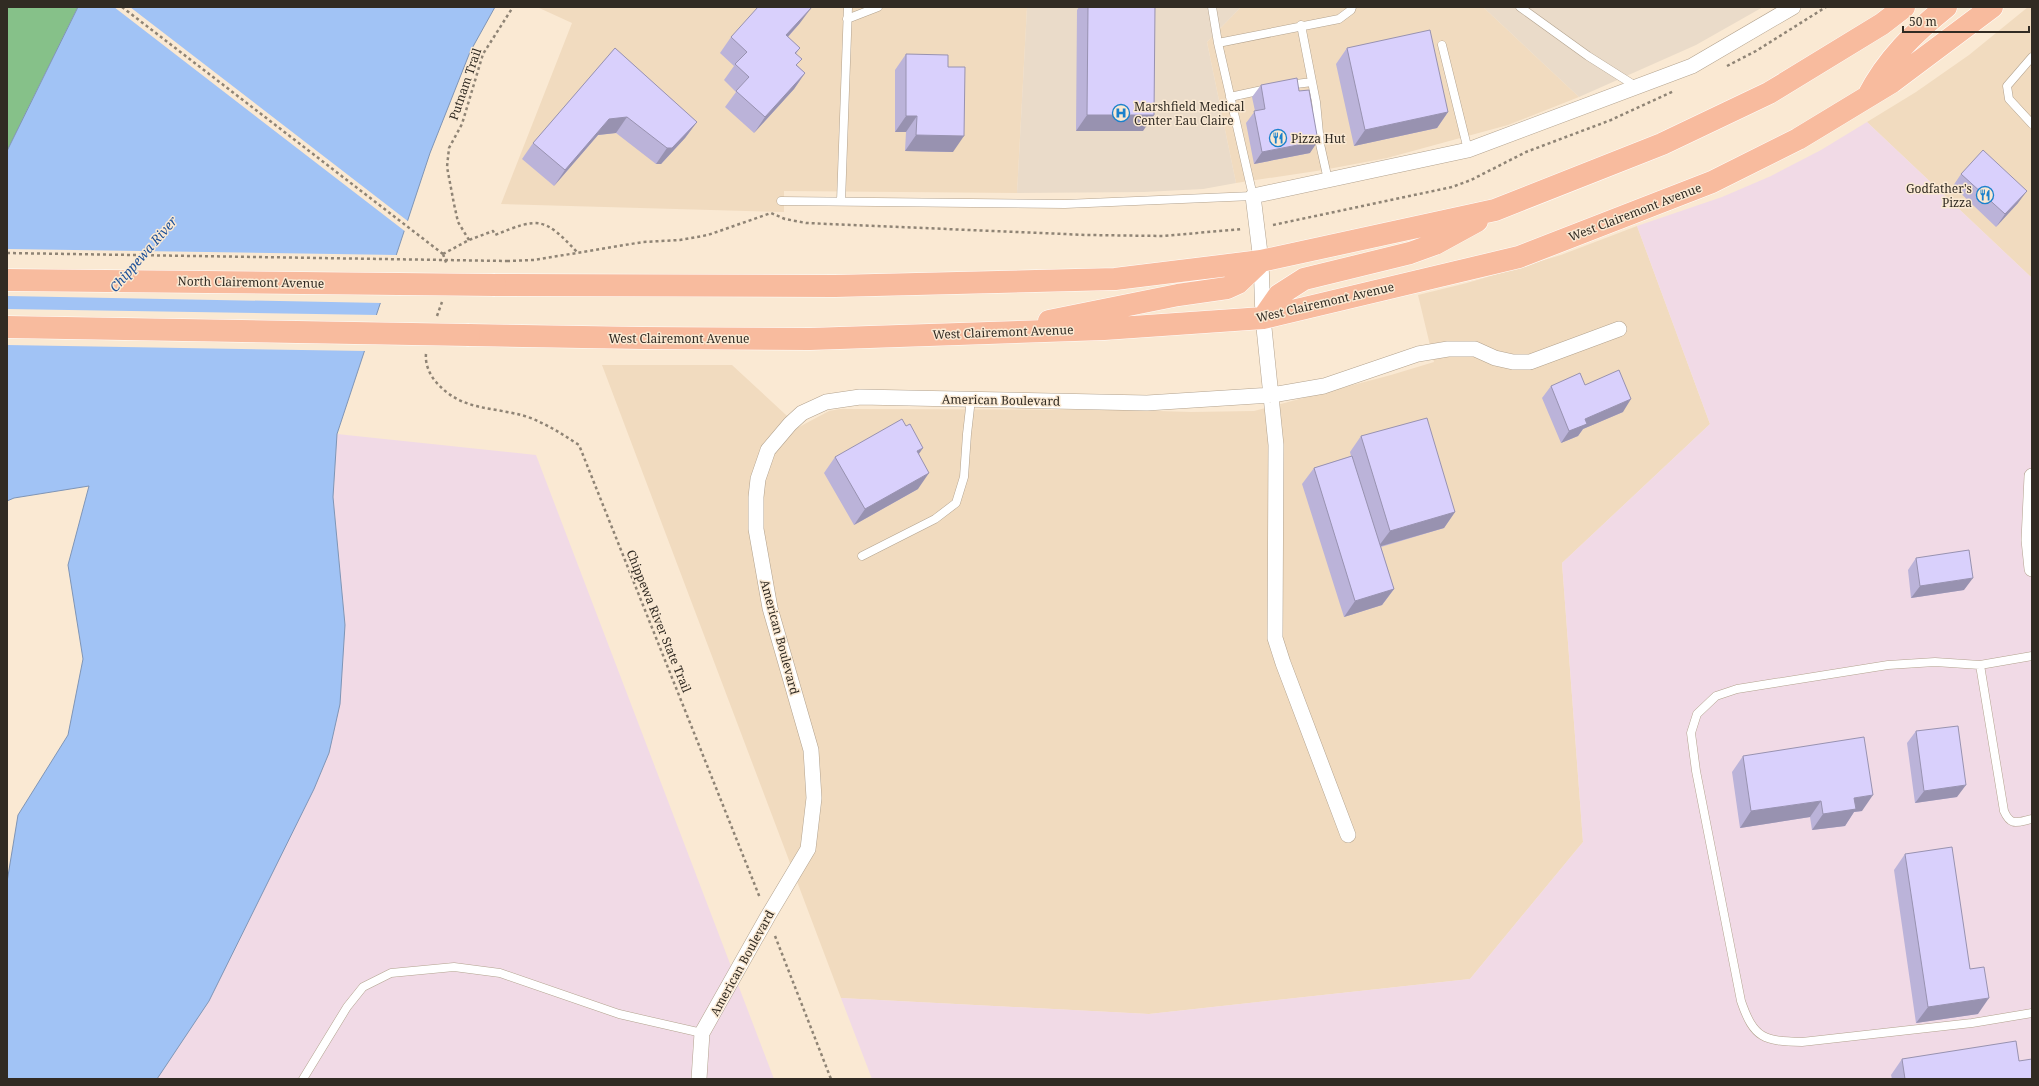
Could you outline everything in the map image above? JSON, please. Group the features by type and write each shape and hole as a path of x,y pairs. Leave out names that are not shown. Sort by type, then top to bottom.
{"main road":[{"path":"995,333 1142,302 1227,288 1238,283 1261,261 1496,210 1662,144 1770,93 1882,24 1904,7"},
{"path":"1868,97 1882,71 1899,49 1946,7"},
{"name":"West Clairemont Avenue","path":"7,327 642,338 810,339 1104,329 1262,318 1519,257 1712,182 1798,139 1868,97 1939,48 1992,7"},
{"path":"1262,318 1279,295 1304,279 1410,253 1436,244 1496,210"},
{"name":"North Clairemont Avenue","path":"7,280 495,285 835,286 1115,279 1261,261"}],"street":[{"path":"1348,835 1275,638 1276,445 1272,395 1262,318 1261,261 1253,196 1468,150 1692,66 1793,7"},
{"name":"American Boulevard","path":"699,1079 702,1033 768,916 808,849 814,798 811,750 770,608 756,529 756,497 758,478 768,450 790,424 802,413 826,402 860,397 1147,403 1272,395 1324,386 1418,354 1448,349 1475,349 1495,358 1513,362 1530,362 1619,329"},
{"path":"2032,476 2029,540 2032,569"}],"lane":[{"path":"842,201 848,7"},
{"path":"848,19 878,7"},
{"path":"780,201 1065,204 1253,196 1218,43 1212,7"},
{"path":"1218,43 1339,18 1351,10 1352,7"},
{"path":"1520,7 1588,56 1637,87"},
{"path":"1301,25 1312,82 1320,144 1328,180"},
{"path":"1442,45 1468,150"},
{"path":"2032,57 2007,86 2009,99 2032,124"},
{"path":"1230,97 1276,87 1312,82"},
{"path":"862,556 935,519 956,503 964,477 966,434 971,399"},
{"path":"2032,656 1980,665 1934,662 1888,665 1737,689 1716,696 1697,714 1691,733 1696,771 1741,1002 1748,1022 1759,1035 1778,1042 1802,1042 1972,1023 2032,1013"},
{"path":"1980,665 2004,811 2008,820 2015,823 2032,819"},
{"path":"303,1079 312,1061 351,1002 363,987 391,973 454,967 500,973 620,1014 702,1033"}],"path":[{"path":"122,7 443,254 448,267"},
{"name":"Putnam Trail","path":"469,240 458,222 454,204 447,167 449,148 462,124 483,54 513,7"},
{"path":"7,253 534,260 643,242 680,240 708,235 771,213"},
{"path":"443,254 469,240 493,231 495,234 523,224 534,222 544,224 561,235 578,253"},
{"path":"435,320 444,298"},
{"name":"Chippewa River State Trail","path":"427,348 425,360 431,377 445,392 461,402 527,417 550,426 579,445 768,916 831,1079"}],"shaded area":[{"path":"537,7 1027,7 1017,193 784,191 784,212 501,204 572,23"},
{"name":"Marshfield Medical Center Eau Claire","path":"1027,7 1241,7 1207,42 1236,183 1203,189 1144,192 1017,193"},
{"path":"1241,7 1483,7 1579,97 1508,125 1387,158 1323,170 1236,183 1207,42"},
{"path":"1483,7 1763,7 1696,45 1579,97"},
{"path":"2028,7 2032,7 2032,278 1867,122 1916,92 1969,55"},
{"path":"1867,122 2032,278 2032,1079 872,1079 841,998 1149,1014 1470,979 1583,842 1562,563 1710,424 1637,226 1722,197 1771,176 1821,150"},
{"path":"1637,226 1710,424 1562,563 1583,842 1470,979 1149,1014 841,998 602,365 732,365 799,427 829,411 840,409 1126,410 1191,412 1254,411 1391,375 1434,362 1418,295 1467,283 1561,255"},
{"path":"337,434 536,455 774,1079 157,1079 209,1001 345,625 333,497"}],"green space":[{"path":"7,7 78,7 7,151"}],"water":[{"name":"Chippewa River","path":"78,7 495,7 470,52 430,153 337,434 333,497 345,625 340,704 329,753 314,789 209,1001 157,1079 7,1079 7,882 18,815 68,735 83,659 68,565 89,486 14,498 7,501 7,151"}],"pier":[{"path":"114,7 130,7 409,222 406,232"},
{"path":"7,249 398,255 382,303 7,296"},
{"path":"7,309 378,315 366,351 7,345"}],"building":[{"path":"758,7 812,7 786,35 800,48 795,53 802,59 796,65 805,73 765,117 736,91 749,77 735,64 747,52 731,37"},
{"path":"1088,7 1155,7 1154,115 1087,115"},
{"path":"1430,30 1448,112 1365,130 1347,48"},
{"path":"615,48 697,122 672,148 667,148 627,117 609,119 565,170 533,143"},
{"path":"906,54 948,55 948,67 965,67 964,136 916,135 917,116 906,116"},
{"name":"Pizza Hut","path":"1297,78 1299,91 1309,90 1318,141 1262,152 1254,111 1265,109 1261,85"},
{"path":"1983,150 2027,191 2005,214 1961,174"},
{"path":"1619,370 1631,399 1585,419 1587,424 1569,431 1551,386 1580,373 1585,385"},
{"path":"1427,418 1455,512 1390,531 1361,436"},
{"path":"902,419 906,426 910,424 923,448 917,451 929,473 865,509 835,457"},
{"path":"1352,456 1394,589 1355,601 1314,468"},
{"path":"1969,550 1973,578 1920,586 1916,558"},
{"path":"1958,726 1966,785 1924,791 1916,731"},
{"path":"1864,737 1873,795 1854,798 1856,809 1823,814 1821,801 1751,811 1743,756"},
{"path":"1952,847 1970,969 1984,967 1989,998 1928,1007 1905,854"},
{"path":"2016,1041 2019,1061 2032,1059 2032,1079 1905,1079 1902,1059"}],"place":[{"name":"Marshfield Medical Center Eau Claire","path":"1121,113"},
{"name":"Pizza Hut","path":"1278,138"},
{"name":"Godfather's Pizza","path":"1985,195"}]}
